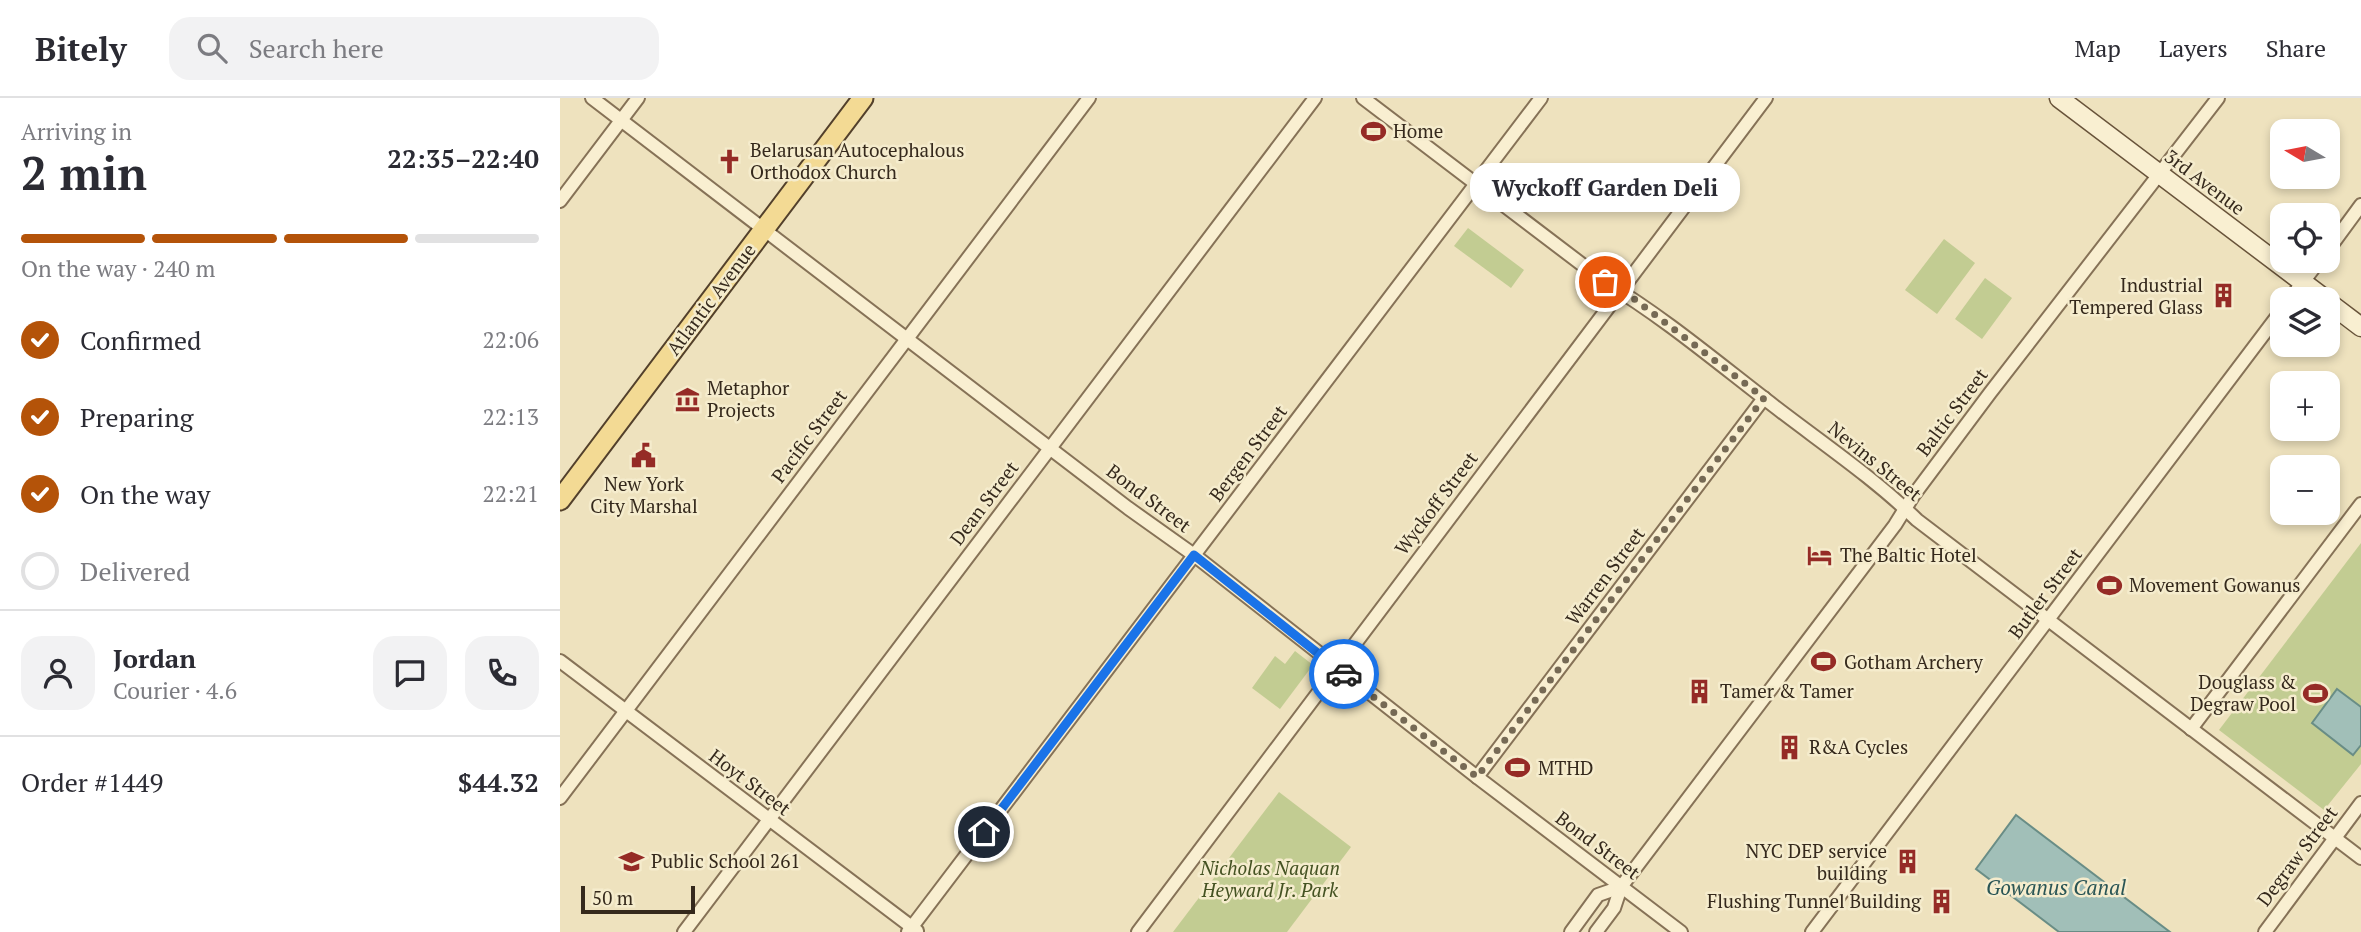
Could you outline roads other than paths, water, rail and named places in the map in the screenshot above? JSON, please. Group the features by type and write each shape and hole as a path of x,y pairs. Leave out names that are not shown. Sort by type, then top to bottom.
{"main road":[{"name":"Atlantic Avenue","path":"560,500 863,98"},
{"name":"3rd Avenue","path":"2060,98 2308,287"},
{"name":"3rd Avenue","path":"2340,311 2361,327"}],"street":[{"name":"Bond Street","path":"592,98 1194,555 1477,777 1681,932"},
{"path":"560,201 638,98"},
{"name":"Pacific Street","path":"560,798 1089,98"},
{"name":"Dean Street","path":"684,932 1315,98"},
{"name":"Nevins Street","path":"1363,98 1605,282 1764,398 2048,620 2361,858"},
{"name":"Bergen Street","path":"913,931 1541,98"},
{"name":"Wyckoff Street","path":"1138,932 1766,98"},
{"name":"Baltic Street","path":"1596,932 1614,908 1621,887 2060,301 2218,98"},
{"path":"2340,234 2361,205"},
{"path":"2300,287 2310,273"},
{"name":"Butler Street","path":"1812,932 2270,326"},
{"name":"Warren Street","path":"1477,777 1764,398"},
{"path":"2191,729 2361,504"},
{"name":"Hoyt Street","path":"560,661 913,931"},
{"name":"Degraw Street","path":"2264,932 2361,803"},
{"name":"Baltic Street","path":"1570,932 1598,895 1621,887"}],"water":[{"path":"2337,689 2361,707 2361,745 2353,755 2312,723"},
{"name":"Gowanus Canal","path":"2016,815 2170,932 2059,932 1976,869"}],"place":[{"name":"Home","path":"1373,131"},
{"name":"Belarusan Autocephalous Orthodox Church","path":"730,161"},
{"name":"Wyckoff Garden Deli","path":"1605,282"},
{"name":"Industrial Tempered Glass","path":"2223,296"},
{"name":"Metaphor Projects","path":"687,399"},
{"name":"New York City Marshal","path":"644,456"},
{"name":"The Baltic Hotel","path":"1820,555"},
{"name":"Movement Gowanus","path":"2109,585"},
{"name":"Gotham Archery","path":"1824,662"},
{"name":"Tamer & Tamer","path":"1700,691"},
{"name":"Douglass & Degraw Pool","path":"2316,693"},
{"name":"R&A Cycles","path":"1789,747"},
{"name":"MTHD","path":"1518,768"},
{"name":"Public School 261","path":"631,861"},
{"name":"NYC DEP service building","path":"1907,862"},
{"name":"Flushing Tunnel Building","path":"1941,901"}],"park label":[{"name":"Nicholas Naquan Heyward Jr. Park","path":"1270,879"}]}
